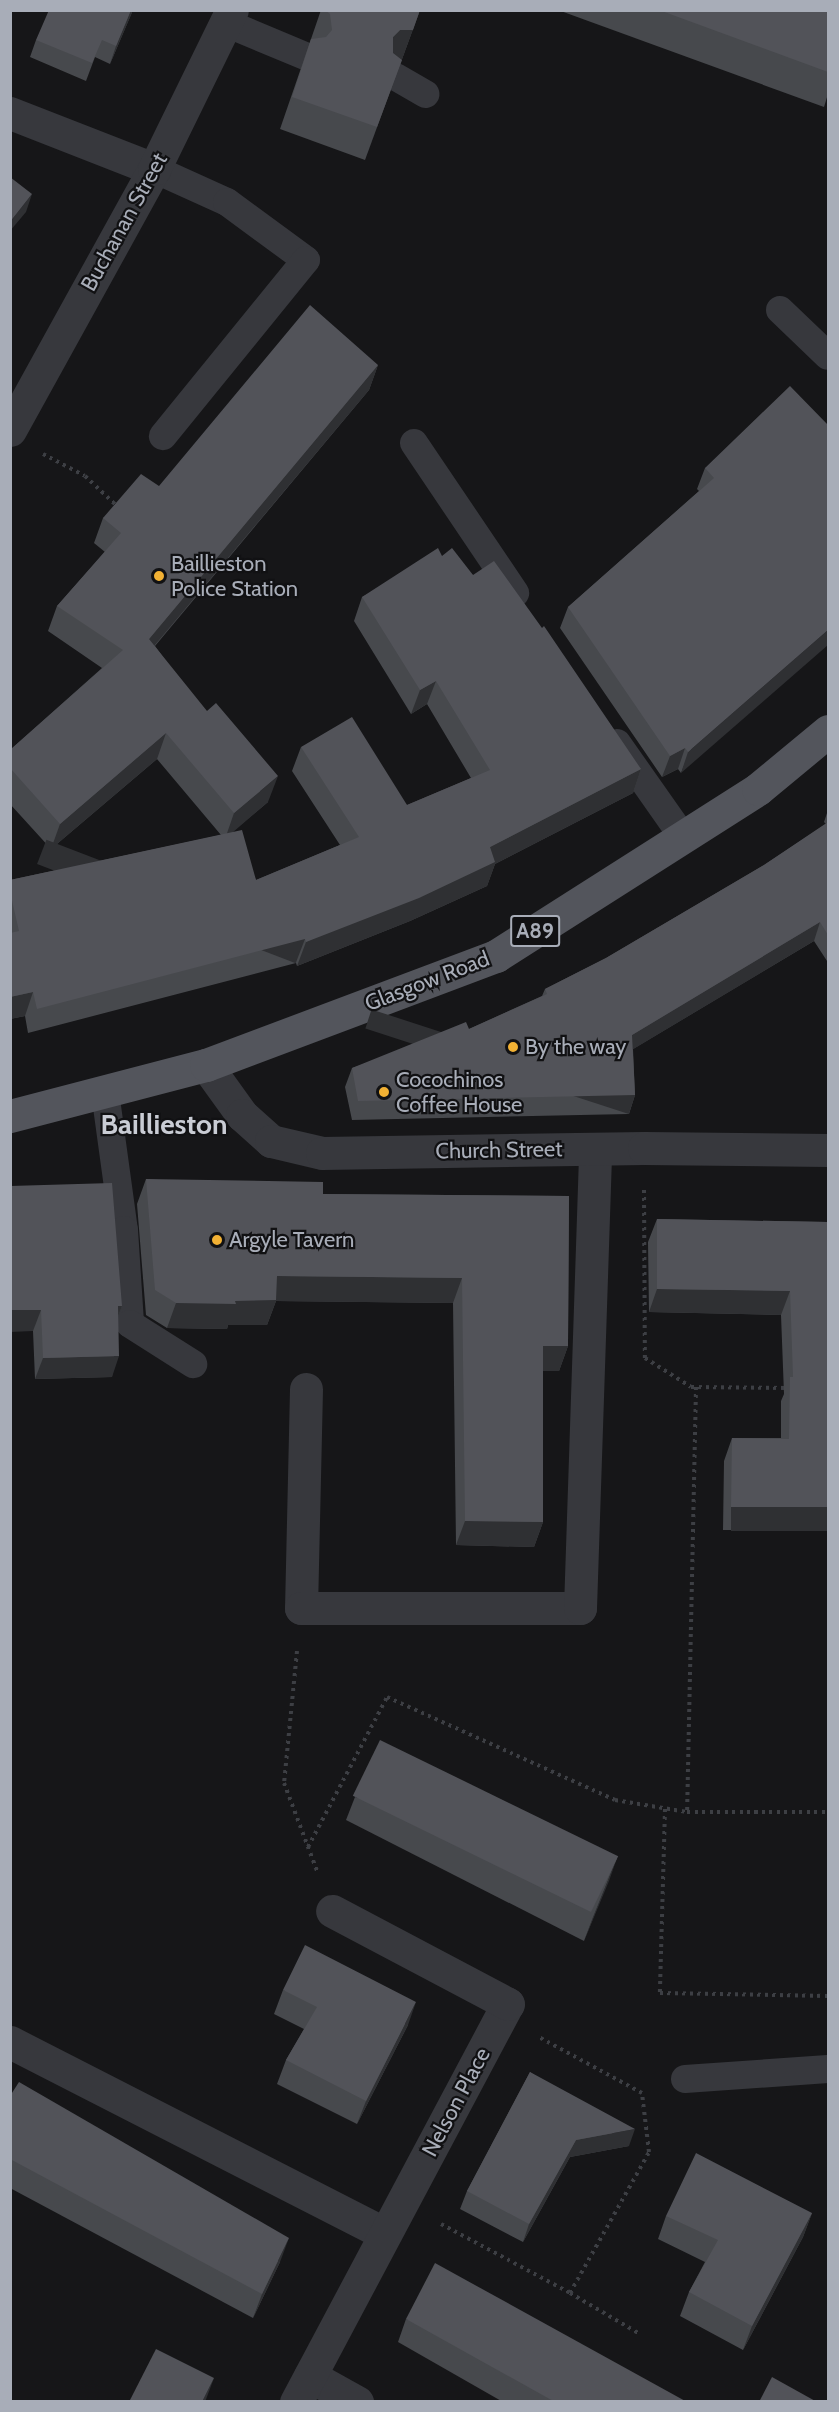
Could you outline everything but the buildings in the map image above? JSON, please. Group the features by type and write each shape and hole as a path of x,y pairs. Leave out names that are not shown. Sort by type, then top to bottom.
{"main road":[{"name":"Glasgow Road","path":"10,1116 206,1065 496,956 758,789 828,731"}],"street":[{"name":"Buchanan Street","path":"10,430 21,387 154,169 229,17"},
{"path":"10,113 154,169"},
{"name":"Church Street","path":"206,1065 242,1115 271,1141 322,1153 644,1148 828,1150"},
{"path":"306,1389 301,1608 580,1608 595,1149"},
{"path":"332,1911 508,2004 502,2017"},
{"name":"Nelson Place","path":"357,2402 303,2389 502,2017"},
{"path":"10,2042 386,2234"}],"lane":[{"path":"229,17 304,56"},
{"path":"396,77 426,94"},
{"path":"154,169 227,202 306,260 163,436"},
{"path":"780,310 828,356"},
{"path":"414,443 532,618"},
{"path":"604,724 683,837"},
{"path":"105,1092 124,1230 130,1324 193,1364"},
{"path":"685,2079 828,2069"}],"path":[{"path":"40,453 85,476 120,508"},
{"path":"644,1148 645,1358 691,1387 795,1388"},
{"path":"687,1812 696,1387"},
{"path":"301,1608 284,1783 332,1911"},
{"path":"308,1847 387,1697 615,1800 687,1812 828,1812"},
{"path":"665,1809 660,1993 828,1996"},
{"path":"502,2017 642,2093 650,2152 570,2293"},
{"path":"402,2204 570,2293 640,2334"}],"place":[{"name":"Baillieston Police Station","path":"159,576"},
{"name":"By the way","path":"513,1047"},
{"name":"Cocochinos Coffee House","path":"384,1092"},
{"name":"Argyle Tavern","path":"217,1240"}],"district":[{"name":"Baillieston","path":"164,1124"}]}
